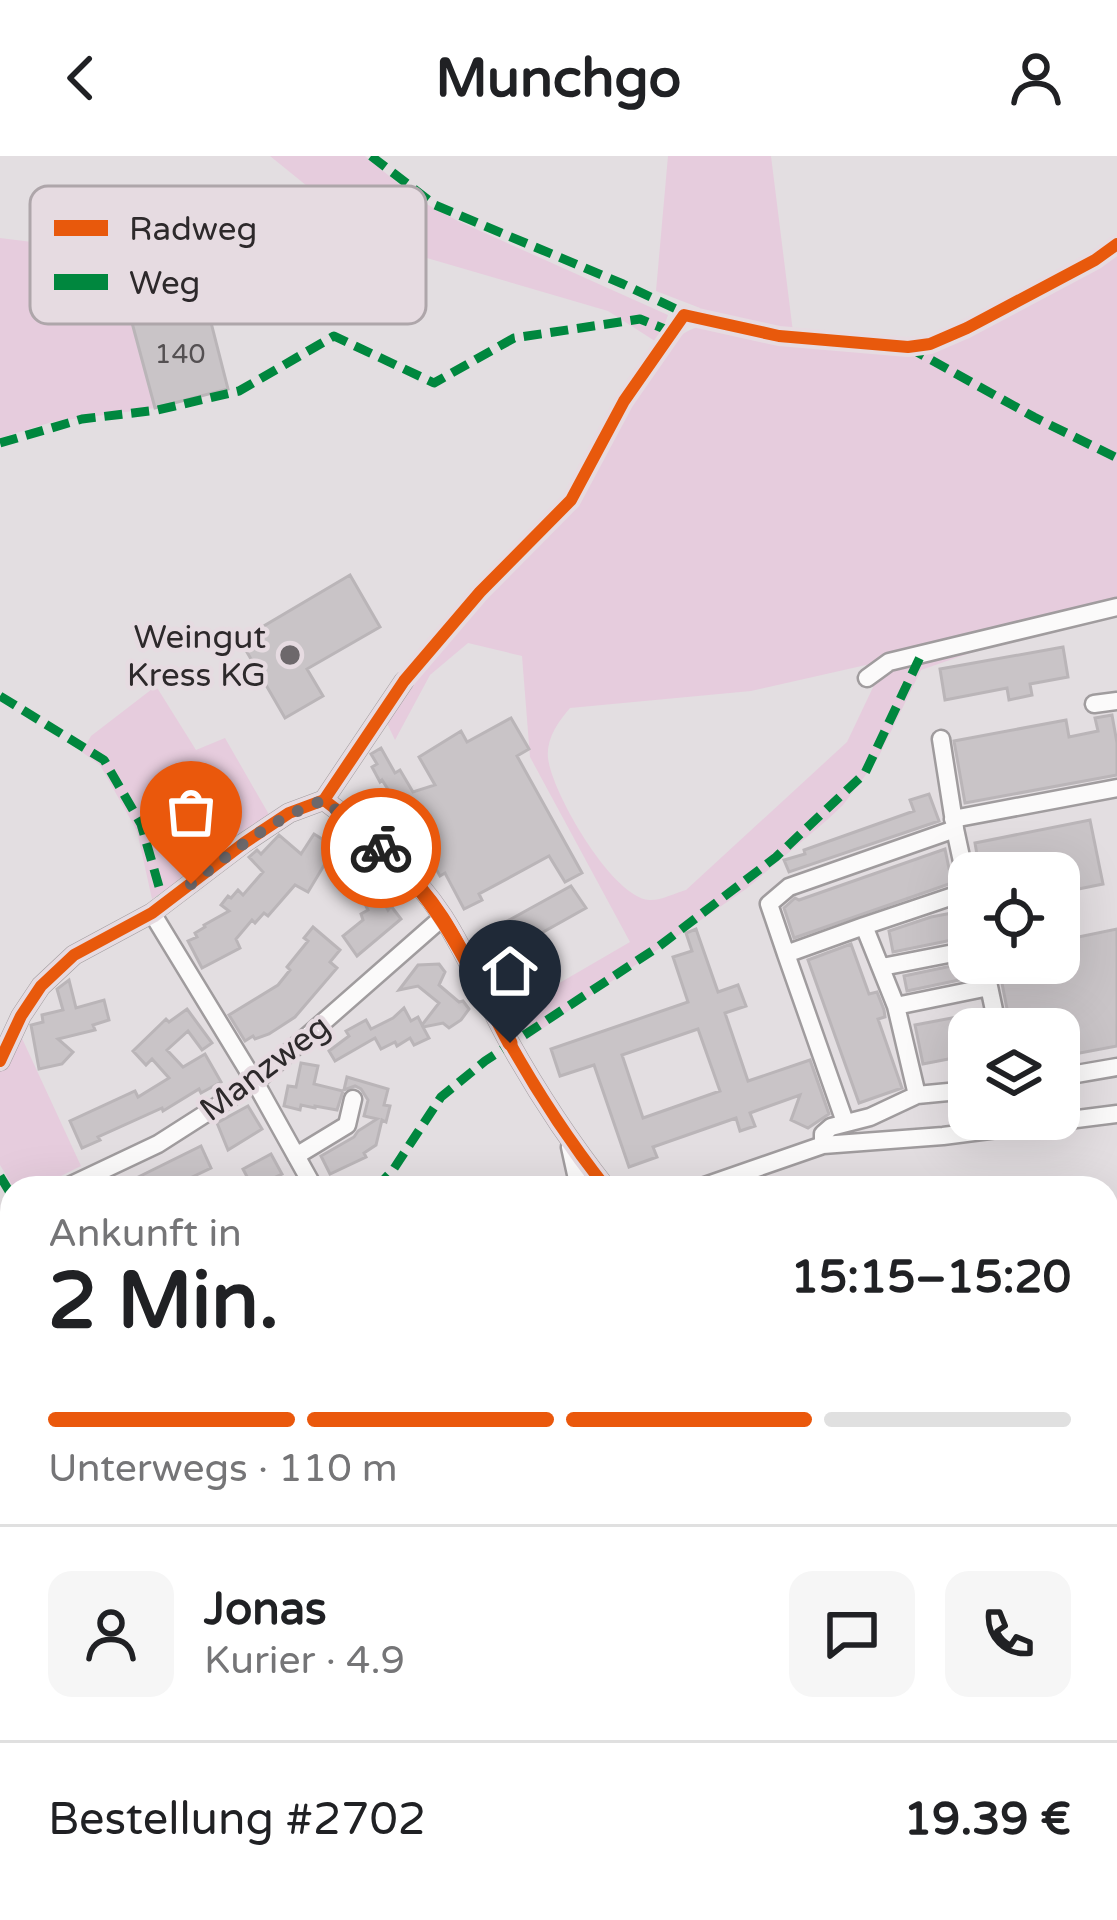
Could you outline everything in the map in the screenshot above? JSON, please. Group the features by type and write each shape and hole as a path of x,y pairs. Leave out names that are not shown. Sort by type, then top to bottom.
{"street":[{"path":"867,678 889,662 1117,607"},
{"path":"0,1060 41,986 74,955 152,913 289,813 324,800 404,681"},
{"path":"1094,704 1117,700"},
{"path":"941,739 960,852"},
{"path":"845,1122 769,904 789,887 954,824 1117,788"},
{"path":"324,800 406,870 443,916 510,1043 568,1141 596,1176"},
{"path":"787,954 948,900"},
{"path":"152,913 307,1176"},
{"name":"Manzweg","path":"90,1176 158,1144 255,1082 443,916"},
{"path":"864,926 896,1006 917,1095"},
{"path":"881,968 948,954"},
{"path":"988,984 994,1008"},
{"path":"896,1006 989,987"},
{"path":"1080,1073 1117,1066"},
{"path":"823,1145 826,1129 870,1118 917,1095 948,1092"},
{"path":"296,1156 347,1125 352,1099"},
{"path":"734,1176 823,1145 943,1136 1117,1114"},
{"path":"568,1141 576,1176"}],"shaded area":[{"path":"270,156 365,156 401,186 307,186"},
{"path":"668,156 771,156 794,340 906,353 971,330 1117,251 1117,602 921,670 877,760 827,820 746,889 526,1040 513,1010 630,942 530,757 522,656 468,643 430,675 395,740 384,717 459,623 570,505 646,375 680,336 698,327 700,308 656,291","holes":["866,665 876,681 847,742 686,890 663,898 649,900 618,881 586,841 552,774 549,744 570,708 751,691"]},
{"path":"426,204 668,315 658,343 608,311 426,258"},
{"path":"0,238 30,242 30,324 132,324 155,408 52,422 0,438"},
{"path":"156,686 196,750 225,738 271,818 152,899 137,831 100,765 82,752 91,736"},
{"path":"20,1034 81,1166 61,1176 7,1176 0,1165 0,1066"}],"building":[{"path":"132,324 211,324 228,389 155,408"},
{"name":"Weingut Kress KG","path":"350,575 380,627 307,669 323,696 285,718 240,640"},
{"path":"1063,647 1068,677 1030,684 1032,695 1009,700 1007,688 945,700 940,669"},
{"path":"1112,715 1117,775 965,803 954,741 1066,720 1069,737 1098,731 1095,718"},
{"path":"511,718 529,749 517,756 582,873 565,882 549,856 479,894 482,900 464,909 393,792 380,782 371,754 381,748 413,792 435,785 419,757 461,731 467,742"},
{"path":"929,794 939,821 789,872 784,860 914,811 910,800"},
{"path":"1090,820 1103,884 1080,889 1080,852 976,852 975,843"},
{"path":"314,834 335,847 308,892 295,885 268,916 264,913 255,923 252,920 236,939 240,948 202,968 188,941 229,911 221,905 228,896 238,890 243,895 263,872 249,857 257,850 261,854 279,835 301,854"},
{"path":"945,849 948,884 794,938 784,908 795,898"},
{"path":"374,886 388,910 391,906 401,919 357,956 343,936 363,920 361,914 368,910 360,894"},
{"path":"571,886 586,908 504,954 491,930"},
{"path":"948,914 948,941 893,952 889,931"},
{"path":"313,927 340,950 330,962 337,968 295,1017 269,1034 245,1041 229,1015 278,985"},
{"path":"696,929 718,992 738,985 746,1006 725,1013 748,1081 810,1060 829,1114 808,1128 791,1120 800,1095 750,1113 755,1126 740,1131 736,1118 653,1147 657,1157 629,1167 594,1065 560,1076 551,1049 688,1002 673,957 692,951 686,933","holes":["698,1029 720,1091 643,1118 622,1055"]},
{"path":"1117,929 1117,1046 1080,1053 1080,1008 1007,1008 1002,984 1080,984 1080,937"},
{"path":"851,944 869,994 877,992 884,1010 885,1017 878,1019 902,1088 859,1103 808,960"},
{"path":"439,964 445,972 439,985 469,1009 461,1020 449,1028 443,1023 423,1027 429,1038 414,1045 410,1038 381,1049 375,1038 335,1061 329,1051 349,1036 346,1031 366,1020 371,1029 404,1008 411,1021 418,1017 422,1025 439,1003 418,986 399,990 418,965"},
{"path":"948,967 948,982 907,991 904,976"},
{"path":"69,980 76,1008 104,1000 109,1020 93,1025 95,1030 58,1039 73,1052 62,1064 39,1069 31,1025 43,1022 42,1015 63,1010 57,989"},
{"path":"187,1009 212,1043 202,1050 188,1031 167,1050 183,1067 205,1054 221,1082 82,1148 70,1121 135,1091 138,1097 169,1078 152,1059 146,1065 133,1051 166,1019 169,1022"},
{"path":"948,1019 948,1059 923,1064 915,1025"},
{"path":"301,1063 318,1066 314,1084 343,1091 337,1110 284,1106 288,1086 296,1087"},
{"path":"347,1077 388,1089 384,1105 390,1106 376,1145 364,1153 366,1157 330,1174 321,1156 377,1119 364,1116 368,1100 361,1089 344,1090"},
{"path":"248,1106 262,1129 228,1150 217,1123"},
{"path":"201,1146 211,1168 194,1176 140,1176"},
{"path":"271,1154 282,1174 247,1176 243,1169"}],"marked path":[{"path":"371,156 410,186"},
{"path":"426,198 691,316"},
{"path":"0,443 82,419 158,410 239,391 334,336 434,383 514,338 640,319 672,332"},
{"path":"908,347 1117,458"},
{"path":"387,1176 441,1097 485,1061 658,947 776,857 865,773 921,655"},
{"path":"0,696 104,760 141,824 164,904"}],"cycle path":[{"path":"324,800 404,681 480,592 571,500 624,401 684,315 779,336 908,347 930,344 1095,260 1117,244"},
{"path":"324,800 389,854 431,900 530,1078 597,1176"},
{"path":"0,1061 41,986 74,955 152,913 289,813 324,800"}],"way so far":[{"path":"191,884 289,813 324,800 381,848"}],"place":[{"name":"Weingut Kress KG","path":"290,655"}],"route":[{"path":"381,848 406,870 443,916 510,1043"}]}
